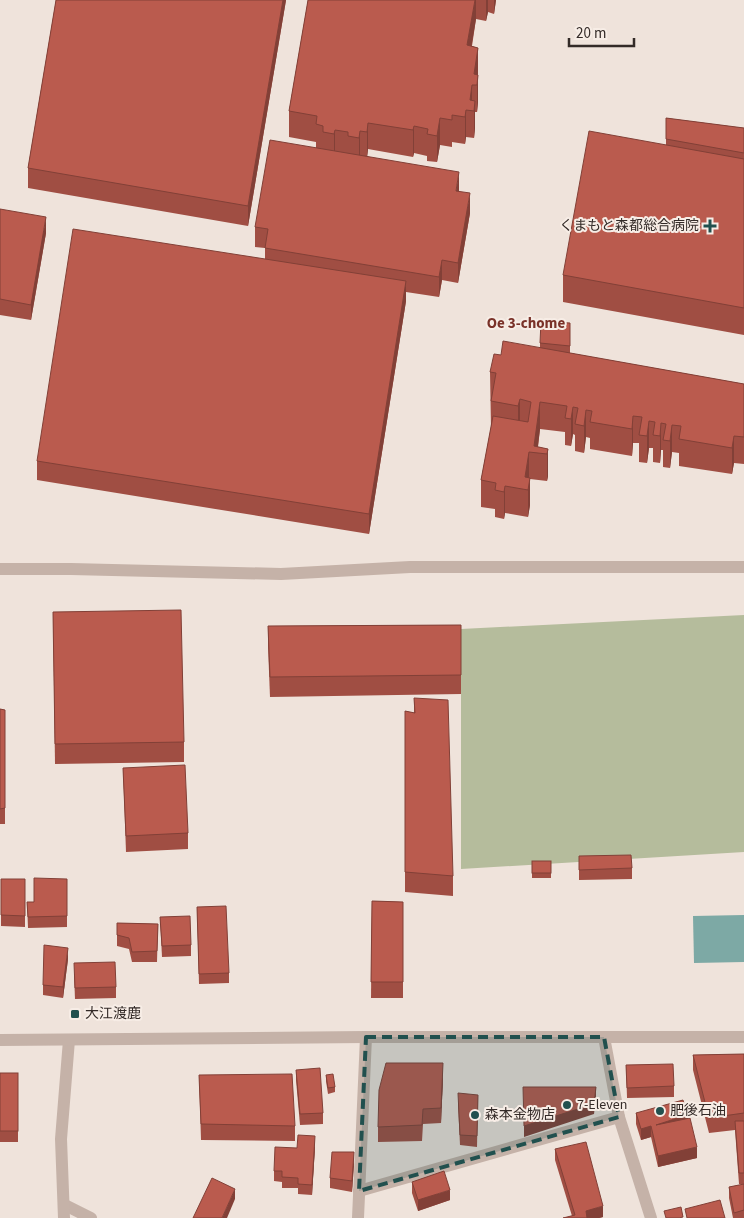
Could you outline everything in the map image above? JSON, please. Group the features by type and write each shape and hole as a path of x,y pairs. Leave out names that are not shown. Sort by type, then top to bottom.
{"street":[{"path":"0,569 281,574 410,567 744,567"},
{"path":"358,1218 366,1037"},
{"path":"0,1040 366,1037 744,1037"},
{"path":"604,1038 619,1118 651,1218"},
{"path":"69,1040 62,1139 65,1212 91,1218"},
{"path":"359,1191 619,1118"}],"highlighted area":[{"path":"366,1037 604,1037 619,1117 359,1191"}],"green space":[{"path":"744,615 744,852 461,869 461,629"}],"water":[{"path":"744,915 744,962 694,963 693,916"}],"building":[{"path":"56,0 283,0 248,206 28,168"},
{"path":"308,0 475,0 467,45 478,48 474,74 478,75 477,85 472,85 470,100 475,101 474,111 466,110 465,117 452,115 452,120 440,118 437,136 427,134 428,129 414,126 413,130 368,123 367,132 360,131 359,138 348,136 348,132 335,130 334,134 323,132 323,126 316,124 317,116 289,111"},
{"path":"666,118 744,128 744,153 666,139"},
{"path":"589,131 744,159 744,308 563,275"},
{"path":"270,140 459,172 456,191 470,193 458,263 442,260 439,277 265,248 268,229 255,227"},
{"path":"0,209 46,217 31,305 0,299"},
{"path":"73,229 406,281 369,514 37,461"},
{"path":"541,321 570,323 570,346 540,343"},
{"path":"503,341 744,384 744,437 734,436 732,448 679,439 681,426 672,425 670,441 663,440 666,424 661,423 660,436 653,435 655,422 649,421 647,436 639,435 642,417 633,416 632,429 590,422 592,411 586,410 584,426 575,424 578,408 573,407 571,419 565,418 567,406 540,402 534,446 548,449 547,454 529,452 525,477 530,478 528,490 505,486 504,492 495,490 496,483 481,480 493,416 528,422 531,402 520,399 518,406 491,401 496,373 490,372 494,354 501,355"},
{"path":"181,610 184,742 55,744 53,612"},
{"path":"461,625 461,675 270,677 268,626"},
{"path":"414,698 448,700 453,876 405,872 405,711 415,713"},
{"path":"0,709 5,710 5,808 0,809"},
{"path":"185,765 188,833 126,836 123,768"},
{"path":"631,855 632,868 579,870 579,856"},
{"path":"532,861 551,861 551,873 532,873"},
{"path":"34,878 67,879 67,916 28,917 27,902 34,902"},
{"path":"1,879 25,879 25,916 1,915"},
{"path":"372,901 403,902 403,982 371,982"},
{"path":"226,906 229,973 199,974 197,907"},
{"path":"190,916 191,945 162,946 160,917"},
{"path":"117,923 158,924 157,951 132,952 129,938 117,935"},
{"path":"44,945 68,948 63,987 43,985"},
{"path":"115,962 116,987 75,988 74,963"},
{"path":"744,1054 744,1113 709,1118 693,1055"},
{"path":"386,1063 443,1063 441,1108 423,1109 422,1125 378,1127 379,1090"},
{"path":"673,1064 674,1086 627,1088 626,1065"},
{"path":"320,1068 323,1113 300,1114 296,1070"},
{"path":"0,1073 18,1073 18,1131 0,1131"},
{"path":"292,1074 295,1126 201,1124 199,1075"},
{"path":"333,1074 335,1087 328,1088 326,1075"},
{"path":"523,1087 596,1087 594,1104 524,1126"},
{"path":"458,1093 478,1095 477,1136 460,1135"},
{"path":"683,1100 687,1115 656,1125 690,1118 697,1147 658,1156 651,1126 641,1129 636,1113"},
{"path":"735,1121 744,1121 744,1173 739,1173"},
{"path":"298,1135 315,1136 312,1185 298,1184 298,1178 282,1177 282,1171 274,1171 275,1147 297,1148"},
{"path":"586,1142 603,1206 586,1211 587,1218 563,1218 575,1215 555,1149"},
{"path":"332,1152 354,1152 352,1181 330,1178"},
{"path":"444,1171 450,1190 418,1200 412,1182"},
{"path":"212,1178 235,1189 222,1218 193,1218"},
{"path":"744,1184 744,1210 734,1213 729,1187"},
{"path":"720,1200 725,1218 687,1218 685,1209"},
{"path":"681,1207 683,1217 666,1218 664,1211"}],"place":[{"name":"くまもと森都総合病院","path":"710,226"},
{"name":"大江渡鹿","path":"75,1014"},
{"name":"7-Eleven","path":"567,1105"},
{"name":"肥後石油","path":"660,1111"},
{"name":"森本金物店","path":"475,1115"}],"district":[{"name":"Oe 3-chome","path":"526,323"}]}
